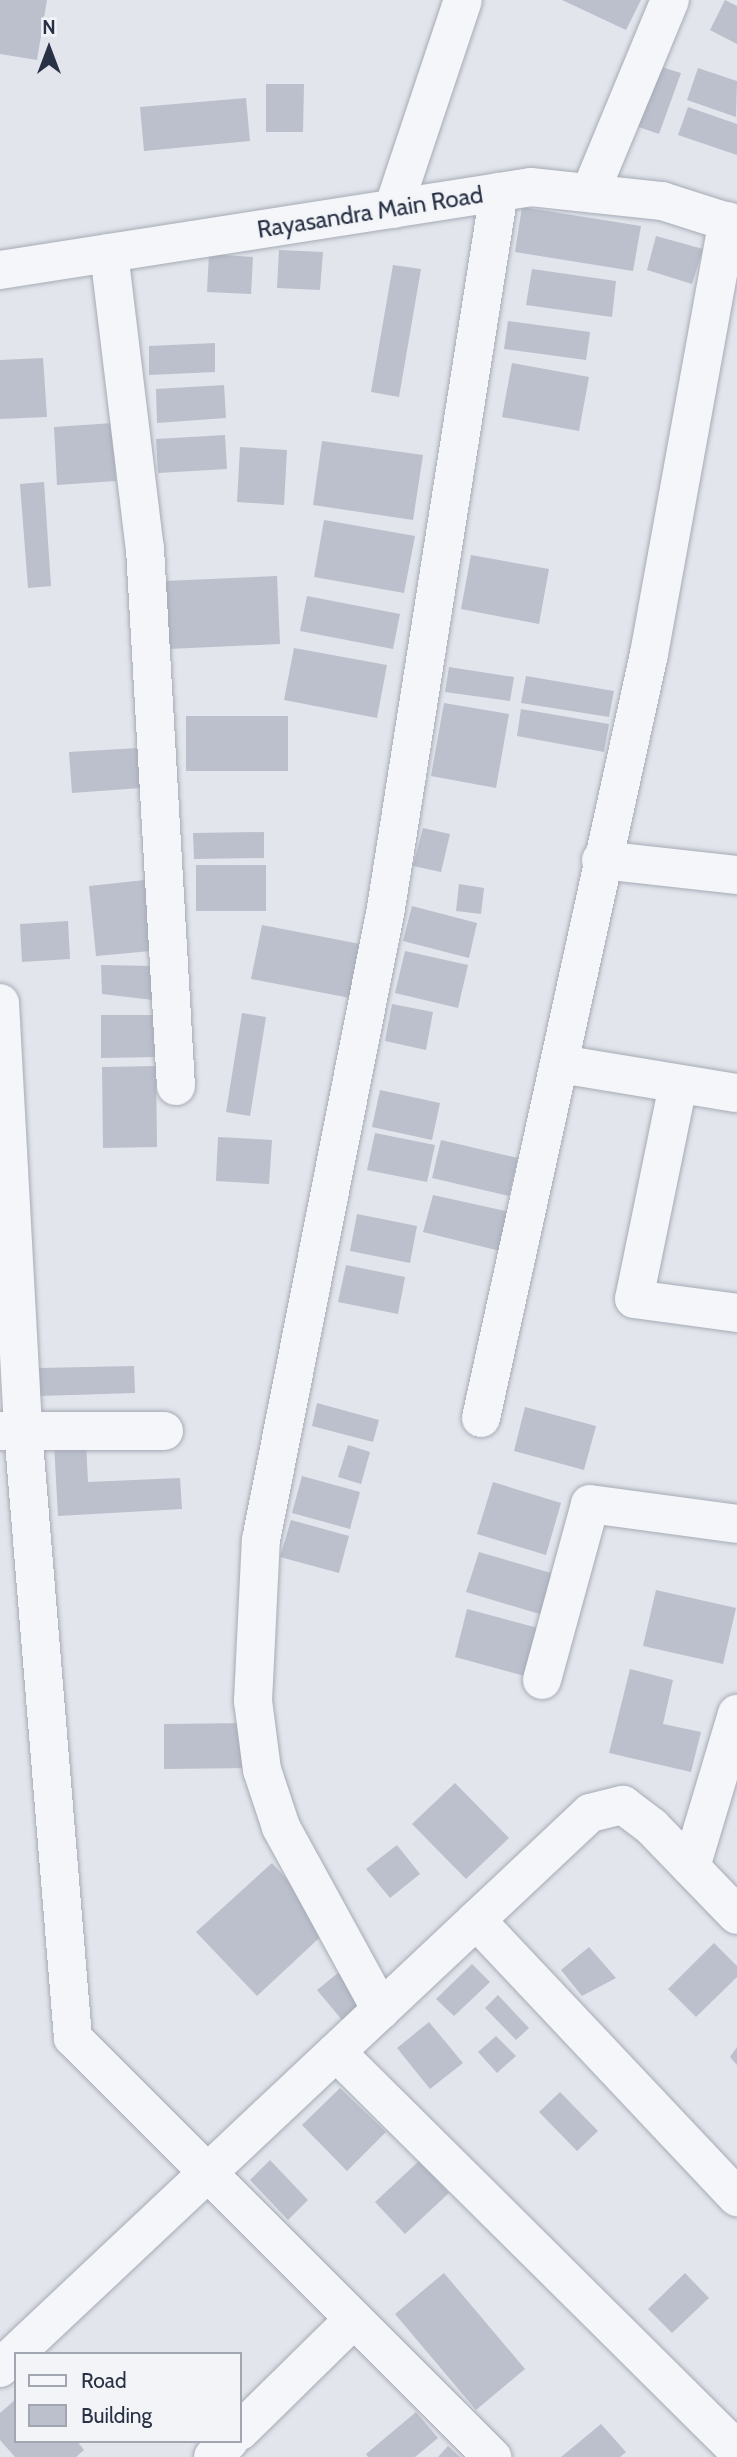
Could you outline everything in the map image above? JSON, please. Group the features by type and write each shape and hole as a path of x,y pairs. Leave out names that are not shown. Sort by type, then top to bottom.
{"street":[{"path":"393,209 463,0"},
{"path":"590,193 670,0"},
{"name":"Rayasandra Main Road","path":"0,270 531,187 662,201 732,223"},
{"path":"381,2010 281,1827 262,1770 253,1701 261,1540 386,908 499,192"},
{"path":"481,1418 561,1065 601,860 649,654 732,223"},
{"path":"108,253 145,548 176,1086"},
{"path":"601,860 737,875"},
{"path":"0,1003 12,1431 73,2038 206,2175 492,2457"},
{"path":"561,1065 737,1093"},
{"path":"678,1085 634,1299 737,1312"},
{"path":"12,1431 163,1431"},
{"path":"542,1680 590,1504 737,1524"},
{"path":"691,1867 737,1714"},
{"path":"17,2352 590,1813 623,1805 652,1827 737,1915"},
{"path":"476,1920 737,2197"},
{"path":"336,2052 737,2450"},
{"path":"242,2429 353,2320"},
{"path":"0,2368 14,2355"},
{"path":"213,2457 227,2443"}],"building":[{"path":"0,0 47,0 37,60 0,54"},
{"path":"562,0 641,0 626,30"},
{"path":"725,0 737,6 737,44 710,30"},
{"path":"655,65 681,73 659,134 633,125"},
{"path":"698,68 737,81 736,117 687,100"},
{"path":"266,84 304,84 303,132 266,132"},
{"path":"246,98 250,141 144,151 140,107"},
{"path":"688,107 737,124 737,155 678,135"},
{"path":"522,207 641,226 633,271 515,252"},
{"path":"656,236 703,249 692,284 647,270"},
{"path":"279,250 323,252 320,290 277,288"},
{"path":"209,254 253,257 251,294 207,292"},
{"path":"393,265 421,269 399,397 371,392"},
{"path":"532,269 616,281 612,317 526,305"},
{"path":"508,321 590,332 586,360 504,349"},
{"path":"215,343 215,372 149,375 149,346"},
{"path":"43,358 47,417 0,419 0,360"},
{"path":"512,363 589,377 579,431 502,417"},
{"path":"224,385 226,418 157,423 156,389"},
{"path":"113,423 116,481 57,485 54,427"},
{"path":"225,435 227,469 158,473 156,439"},
{"path":"322,441 423,455 413,520 313,505"},
{"path":"240,447 287,450 284,505 237,502"},
{"path":"44,482 51,586 28,588 20,484"},
{"path":"324,520 415,536 404,593 314,577"},
{"path":"471,555 549,569 539,624 461,609"},
{"path":"277,576 280,644 168,649 165,581"},
{"path":"307,596 400,614 393,649 300,631"},
{"path":"294,648 387,665 377,718 284,700"},
{"path":"449,667 514,677 510,701 445,692"},
{"path":"526,676 614,691 609,717 521,703"},
{"path":"444,703 509,714 496,788 431,776"},
{"path":"521,709 609,724 604,752 517,736"},
{"path":"186,716 288,716 288,771 186,771"},
{"path":"138,748 141,788 72,793 69,752"},
{"path":"423,828 450,834 441,872 413,866"},
{"path":"264,832 264,858 194,859 193,833"},
{"path":"196,865 266,865 266,911 196,911"},
{"path":"145,880 151,951 96,956 89,886"},
{"path":"459,884 484,888 481,914 456,911"},
{"path":"412,906 477,923 469,958 403,941"},
{"path":"68,921 70,959 22,962 20,924"},
{"path":"262,925 360,944 350,998 251,979"},
{"path":"405,951 468,965 458,1008 395,993"},
{"path":"101,965 154,966 153,1000 102,994"},
{"path":"392,1004 433,1012 426,1050 385,1041"},
{"path":"242,1013 266,1017 250,1116 226,1112"},
{"path":"101,1015 157,1015 157,1057 101,1058"},
{"path":"156,1066 157,1147 103,1148 102,1067"},
{"path":"380,1090 440,1103 432,1140 372,1127"},
{"path":"375,1133 435,1145 427,1182 367,1170"},
{"path":"218,1137 272,1140 269,1184 216,1181"},
{"path":"441,1140 518,1158 509,1196 432,1178"},
{"path":"433,1195 510,1212 500,1251 423,1232"},
{"path":"357,1214 417,1226 410,1263 350,1251"},
{"path":"346,1265 405,1277 398,1314 338,1302"},
{"path":"134,1366 135,1393 40,1396 39,1368"},
{"path":"317,1403 379,1420 373,1442 312,1426"},
{"path":"525,1407 596,1426 584,1470 514,1451"},
{"path":"86,1442 88,1482 180,1478 182,1509 58,1516 54,1444"},
{"path":"348,1445 370,1452 361,1484 338,1477"},
{"path":"302,1476 360,1492 350,1529 292,1513"},
{"path":"493,1482 561,1503 546,1555 477,1534"},
{"path":"291,1520 349,1536 339,1573 280,1557"},
{"path":"479,1552 558,1575 546,1616 466,1592"},
{"path":"656,1590 736,1608 723,1664 643,1646"},
{"path":"467,1609 538,1628 525,1676 455,1657"},
{"path":"630,1669 673,1680 663,1724 701,1732 691,1772 609,1753"},
{"path":"250,1723 254,1768 164,1769 164,1724"},
{"path":"455,1783 509,1838 466,1879 412,1824"},
{"path":"397,1845 420,1874 390,1898 366,1869"},
{"path":"272,1863 331,1927 257,1996 196,1932"},
{"path":"714,1943 737,1966 737,1977 696,2017 668,1989"},
{"path":"589,1947 616,1978 582,1996 561,1970"},
{"path":"472,1964 490,1982 454,2016 436,1999"},
{"path":"344,1968 368,2000 342,2020 317,1990"},
{"path":"498,1995 529,2028 516,2040 485,2008"},
{"path":"429,2022 463,2063 430,2089 397,2048"},
{"path":"496,2036 516,2056 497,2073 478,2052"},
{"path":"737,2047 737,2065 730,2057"},
{"path":"340,2088 386,2132 347,2171 302,2125"},
{"path":"560,2092 598,2131 577,2151 539,2112"},
{"path":"270,2160 308,2200 288,2220 250,2180"},
{"path":"419,2161 449,2193 405,2234 375,2202"},
{"path":"444,2273 525,2369 476,2410 395,2314"},
{"path":"685,2273 709,2298 672,2333 648,2309"},
{"path":"14,2401 14,2443 79,2443 84,2450 76,2457 15,2457 0,2440 0,2413"},
{"path":"416,2412 438,2438 415,2457 368,2457 366,2454"},
{"path":"601,2424 626,2452 620,2457 561,2457"},
{"path":"448,2446 460,2457 438,2457"}]}
